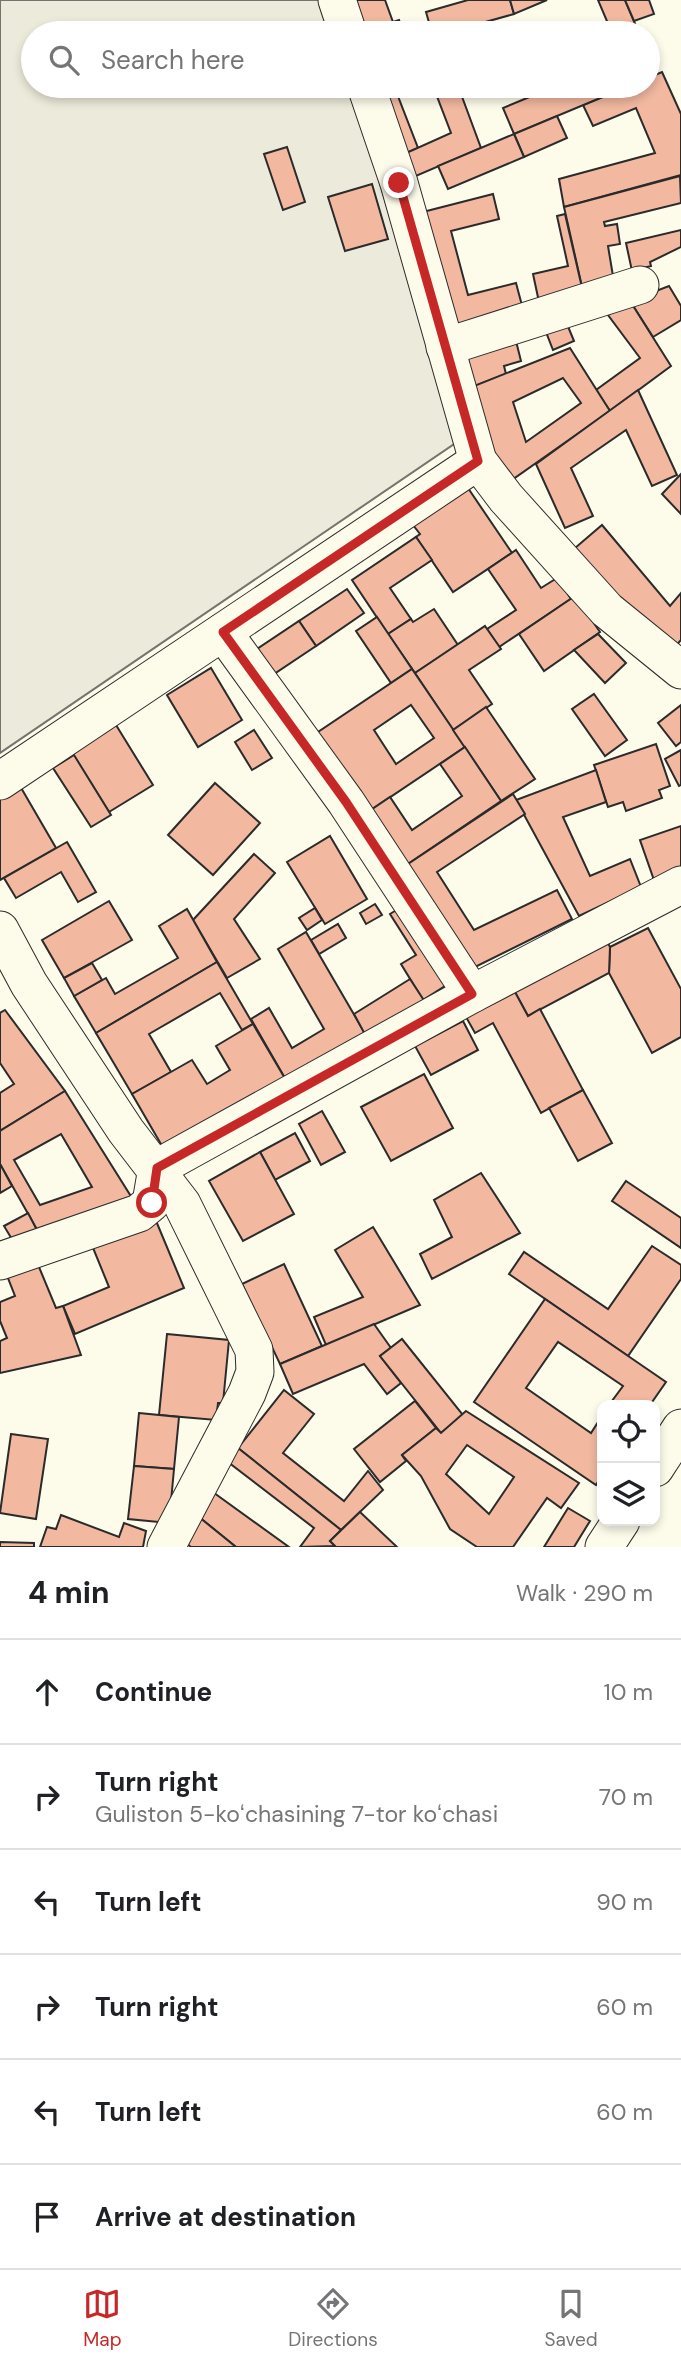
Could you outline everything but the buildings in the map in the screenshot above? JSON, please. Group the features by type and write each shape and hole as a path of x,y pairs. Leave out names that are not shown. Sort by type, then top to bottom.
{"street":[{"path":"337,0 344,21"},
{"path":"370,98 399,183 478,461 506,498 607,610 679,666"},
{"path":"445,347 640,285"},
{"path":"0,780 478,461"},
{"path":"223,632 346,802 472,994"},
{"path":"157,1168 472,994 681,884"},
{"path":"0,930 29,984 126,1131 182,1204 254,1350 255,1373 166,1547"},
{"path":"0,1261 139,1213 152,1203 157,1168"},
{"path":"658,1463 681,1428"},
{"path":"604,1547 618,1526"}],"shaded area":[{"path":"0,0 325,0 331,21 21,21 21,98 355,98 457,442 0,753"}],"route":[{"path":"152,1203 157,1168 472,994 346,802 223,632 478,461 399,183"}]}
